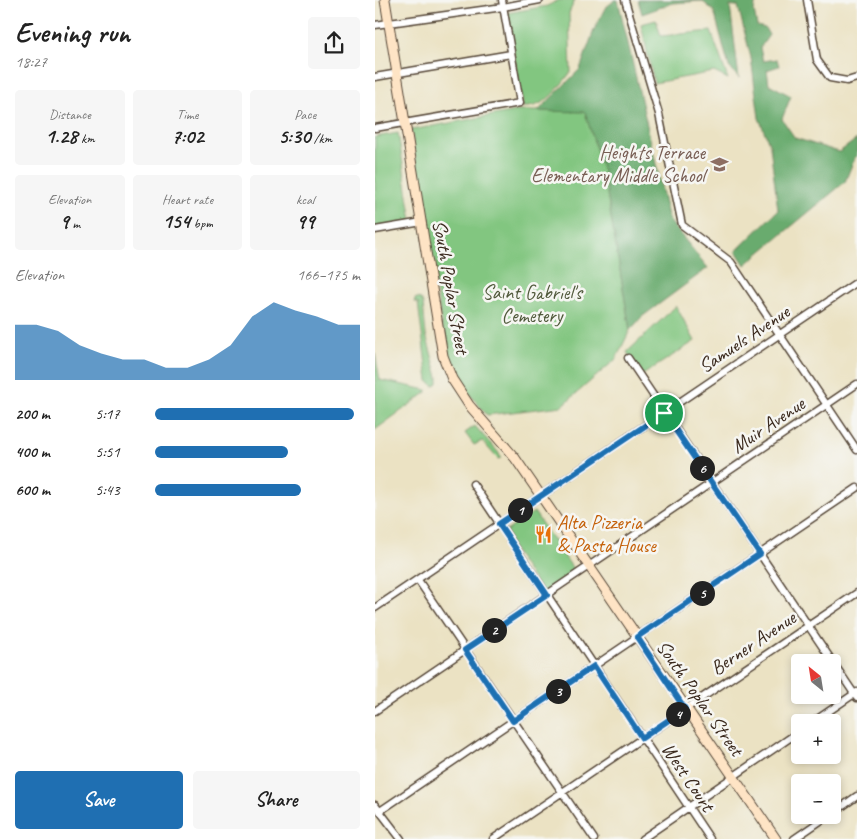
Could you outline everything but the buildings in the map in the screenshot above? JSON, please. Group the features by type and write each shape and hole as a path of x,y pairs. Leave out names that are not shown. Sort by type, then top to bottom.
{"main road":[{"name":"South Poplar Street","path":"385,0 443,356 452,379 469,405 515,458 685,709 776,839"}],"street":[{"path":"375,25 503,4 540,0"},
{"path":"625,0 659,114 682,224 731,262 857,450"},
{"path":"807,0 817,60 830,78 847,81 857,78"},
{"path":"375,128 520,103 503,4"},
{"path":"375,77 511,54"},
{"path":"375,230 422,222"},
{"name":"Samuels Avenue","path":"375,608 857,282"},
{"path":"628,358 856,695 826,714"},
{"name":"Muir Avenue","path":"375,711 857,384"},
{"name":"West Court","path":"473,484 710,839"},
{"path":"380,811 857,488"},
{"path":"417,580 593,839"},
{"name":"Berner Avenue","path":"493,839 857,593"},
{"path":"642,839 791,737"},
{"path":"841,807 857,796"},
{"path":"375,805 401,839"},
{"path":"794,839 816,824"}],"green space":[{"path":"559,0 575,0 569,13 571,72 545,101 531,107 523,107 507,13 547,6"},
{"path":"615,0 618,0 669,220 708,268 643,316 630,330 604,175 585,112 538,111 580,69 594,30 605,8"},
{"path":"638,0 756,0 754,11 757,26 765,28 769,35 760,48 763,61 777,59 779,66 767,70 769,84 791,96 782,119 795,138 839,152 857,139 857,156 845,182 745,265 736,251 778,210 770,146 759,118 751,58 738,6 730,6 739,78 729,67 714,11 702,1 673,3 642,14"},
{"path":"656,20 661,36 711,31 728,79 714,72 654,83 641,24"},
{"name":"Saint Gabriel's Cemetery","path":"516,111 585,111 604,175 630,330 616,359 562,406 487,415 462,385 446,352 411,130"},
{"path":"398,133 412,221 375,228 375,137"},
{"path":"416,298 421,299 423,304 426,335 438,377 438,383 434,386 428,381 418,303 414,302"},
{"path":"676,306 695,341 641,376 627,352"},
{"path":"375,353 380,380 427,390 427,392 375,430"},
{"path":"475,426 501,458 498,459 482,441 474,445 465,433"},
{"path":"534,512 576,573 544,595 502,534"}],"place":[{"name":"Heights Terrace Elementary Middle School","path":"719,164"},
{"name":"Alta Pizzeria & Pasta House","path":"543,534"}],"route":[{"path":"664,413 760,554 637,637 685,709 642,738 594,666 513,721 465,650 547,595 499,524 664,413"}]}
